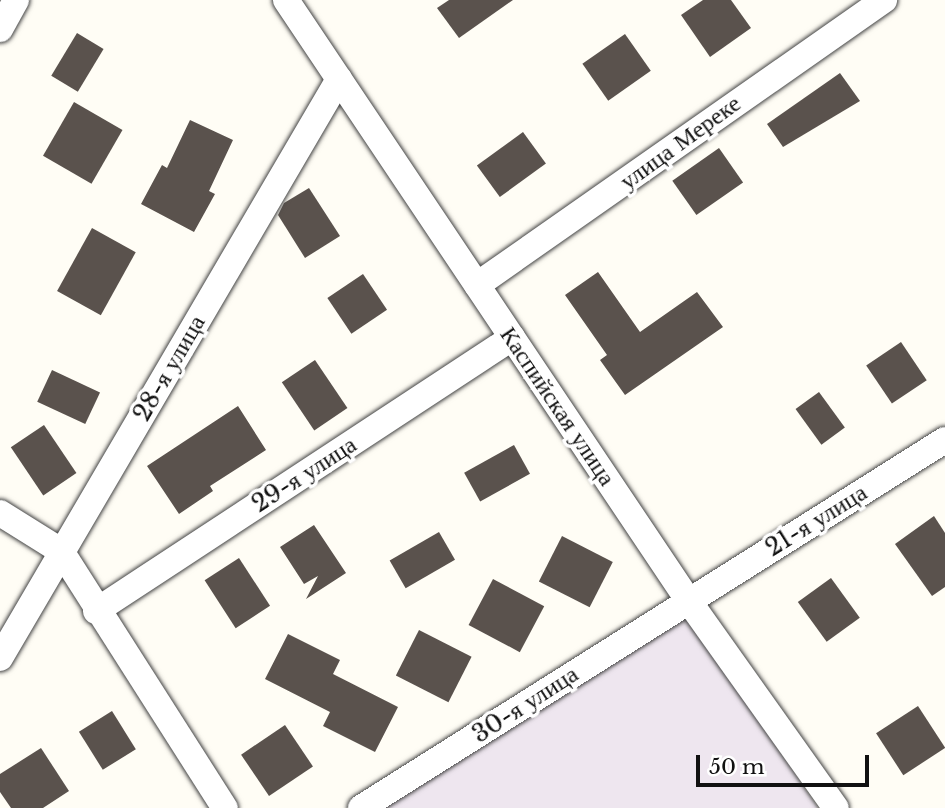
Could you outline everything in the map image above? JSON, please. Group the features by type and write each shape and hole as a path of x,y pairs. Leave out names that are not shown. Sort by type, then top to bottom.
{"street":[{"path":"0,29 16,0"},
{"name":"Каспийская улица","path":"286,0 688,600 836,808"},
{"name":"улица Мереке","path":"477,285 884,0"},
{"name":"28-я улица","path":"0,658 339,79"},
{"name":"29-я улица","path":"96,611 512,338"},
{"name":"21-я улица","path":"688,600 945,440"},
{"path":"0,513 61,551 96,611 225,808"},
{"name":"30-я улица","path":"361,808 688,600"}],"shaded area":[{"path":"686,614 818,808 384,808"}],"building":[{"path":"449,0 513,0 459,38 437,8"},
{"path":"703,0 731,0 751,28 710,57 681,15"},
{"path":"77,33 104,49 78,92 51,76"},
{"path":"625,34 651,71 608,101 582,64"},
{"path":"840,73 860,101 783,147 767,124"},
{"path":"74,102 122,130 91,184 43,156"},
{"path":"190,120 233,140 209,191 215,194 194,232 141,204 162,165 167,168"},
{"path":"523,132 546,164 500,197 477,166"},
{"path":"719,148 743,182 696,215 672,181"},
{"path":"309,188 340,236 305,258 278,215 284,203"},
{"path":"92,228 136,252 101,315 57,291"},
{"path":"598,272 640,332 697,292 723,327 625,395 600,360 607,355 565,295"},
{"path":"363,274 387,310 351,334 327,298"},
{"path":"901,342 927,380 892,404 866,365"},
{"path":"315,360 347,408 314,430 282,382"},
{"path":"52,370 100,392 85,424 37,402"},
{"path":"819,392 845,428 821,445 796,409"},
{"path":"238,406 266,450 210,486 213,491 179,514 147,466"},
{"path":"44,425 76,473 43,495 11,447"},
{"path":"514,445 530,474 480,501 464,473"},
{"path":"934,516 945,533 945,587 932,596 895,544"},
{"path":"314,525 346,573 306,599 318,576 304,584 280,547"},
{"path":"439,532 455,560 406,588 390,560"},
{"path":"562,536 613,562 590,607 539,581"},
{"path":"239,558 270,606 236,628 205,580"},
{"path":"831,578 860,618 827,642 798,602"},
{"path":"493,579 544,606 520,652 469,625"},
{"path":"419,630 472,657 448,702 396,675"},
{"path":"288,634 340,660 333,674 398,707 375,752 323,726 330,712 265,679"},
{"path":"918,706 945,748 903,775 876,733"},
{"path":"112,711 136,749 103,770 79,732"},
{"path":"285,725 313,766 269,796 241,755"},
{"path":"41,748 69,791 43,808 11,808 0,792 0,774"}]}
